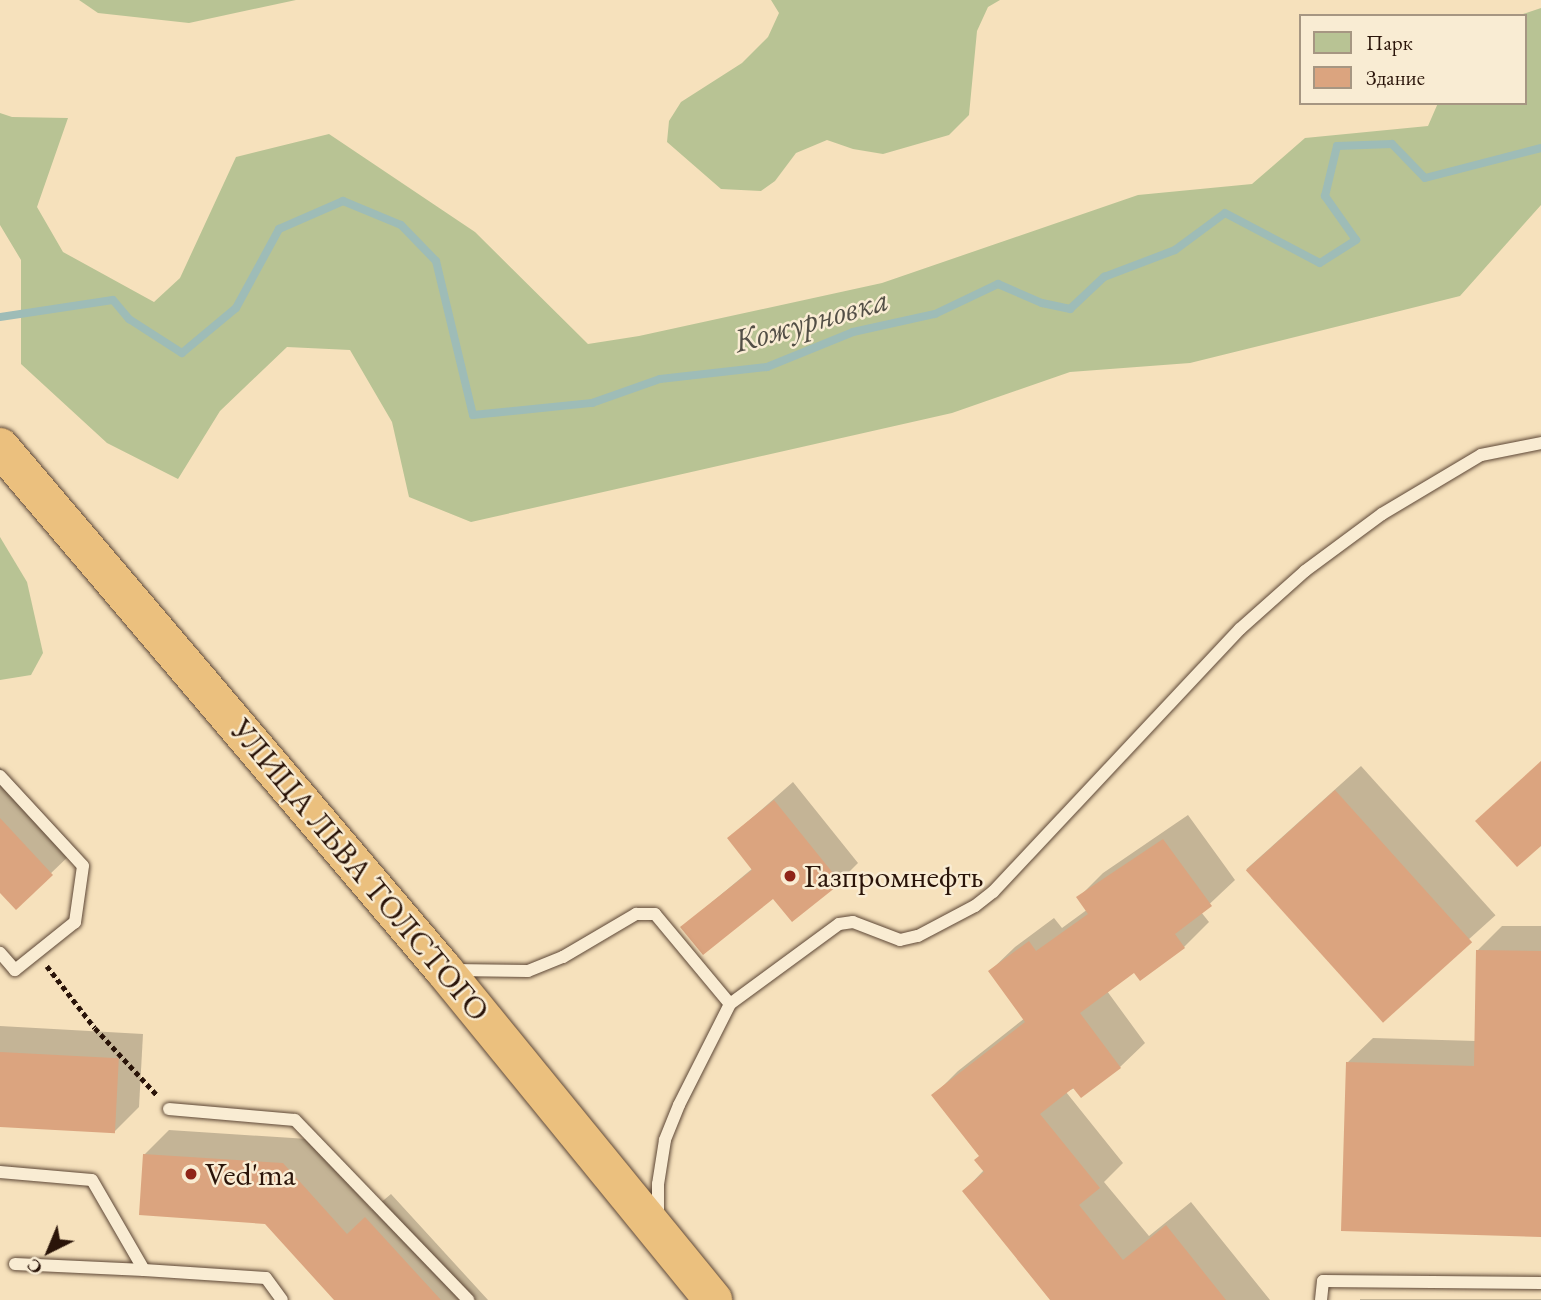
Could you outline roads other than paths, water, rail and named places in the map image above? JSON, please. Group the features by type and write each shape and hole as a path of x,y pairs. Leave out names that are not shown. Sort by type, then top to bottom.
{"highway":[{"name":"УЛИЦА ЛЬВА ТОЛСТОГО","path":"0,446 444,970 713,1300"}],"lane":[{"path":"658,1232 658,1185 665,1140 679,1105 730,1004 839,924 853,922 900,940 918,936 975,906 993,892 1240,629 1305,571 1382,514 1480,455 1541,443"},
{"path":"0,776 83,866 75,922 15,970 0,953"},
{"path":"444,970 528,971 563,957 636,914 655,914 730,1004"},
{"path":"169,1109 295,1120 468,1300"},
{"path":"0,1172 92,1180 144,1270"},
{"path":"15,1264 266,1278 282,1300"},
{"path":"1321,1300 1323,1281 1541,1283"}],"waterway":[{"name":"Кожурновка","path":"0,317 113,300 129,319 182,353 236,308 279,229 343,201 401,225 436,261 473,415 592,403 660,379 767,367 853,332 935,314 998,284 1042,303 1070,309 1104,277 1175,250 1225,213 1320,263 1356,240 1325,196 1337,146 1392,144 1425,178 1541,148"}],"place":[{"name":"Газпромнефть","path":"790,876"},
{"name":"Ved'ma","path":"191,1174"}]}
